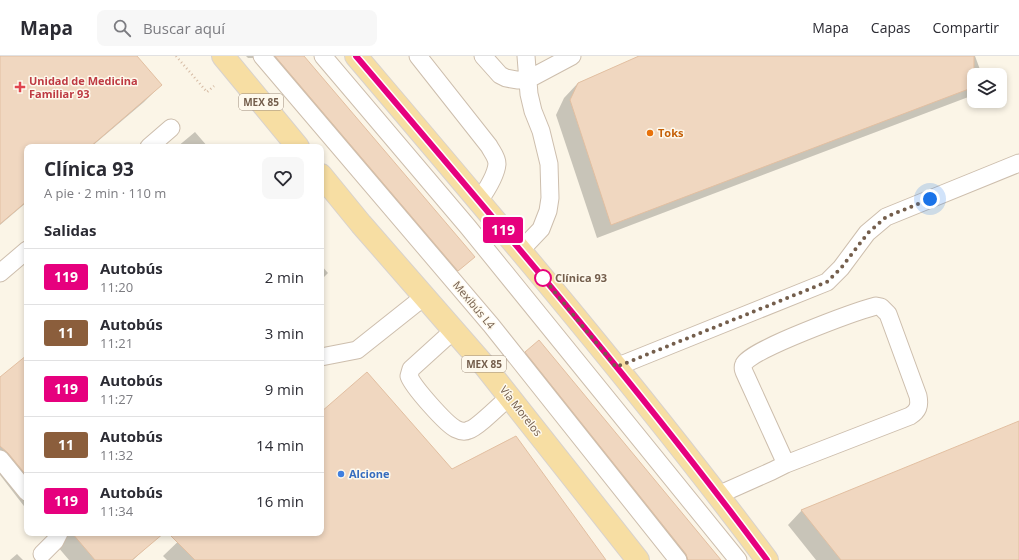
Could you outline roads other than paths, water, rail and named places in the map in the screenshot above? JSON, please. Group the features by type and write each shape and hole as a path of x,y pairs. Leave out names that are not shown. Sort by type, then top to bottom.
{"main road":[{"name":"MEX 85","path":"223,56 296,144"},
{"path":"356,56 520,250 616,367 718,495 767,560"},
{"name":"Vía Morelos","path":"324,178 361,224 454,330 638,560"}],"lane":[{"name":"Mexibús L4","path":"262,56 491,325 678,560"},
{"path":"324,56 468,227 738,560"},
{"path":"418,56 489,146 495,157 497,163 489,187 479,201"},
{"path":"483,56 500,75 517,80 527,80 572,56"},
{"path":"520,250 540,229 548,211 550,198 549,164 527,80 526,56"},
{"path":"152,144 171,128"},
{"path":"616,367 827,282 841,268 868,233 886,217 1019,163"},
{"path":"0,273 24,253"},
{"path":"324,356 357,350 425,296"},
{"path":"718,495 786,464 915,413 919,407 918,396 888,314 880,307 871,308 813,329 754,355 744,363 743,369 786,464"},
{"path":"454,330 411,369 408,376 413,385 448,424 462,431 470,430 509,397"},
{"path":"0,459 24,488"},
{"path":"42,554 55,542 58,536"}],"place":[{"name":"Unidad de Medicina Familiar 93","path":"20,87"},
{"name":"Toks","path":"650,133"},
{"name":"Clínica 93","path":"543,278"},
{"name":"Alcione","path":"341,474"}]}
